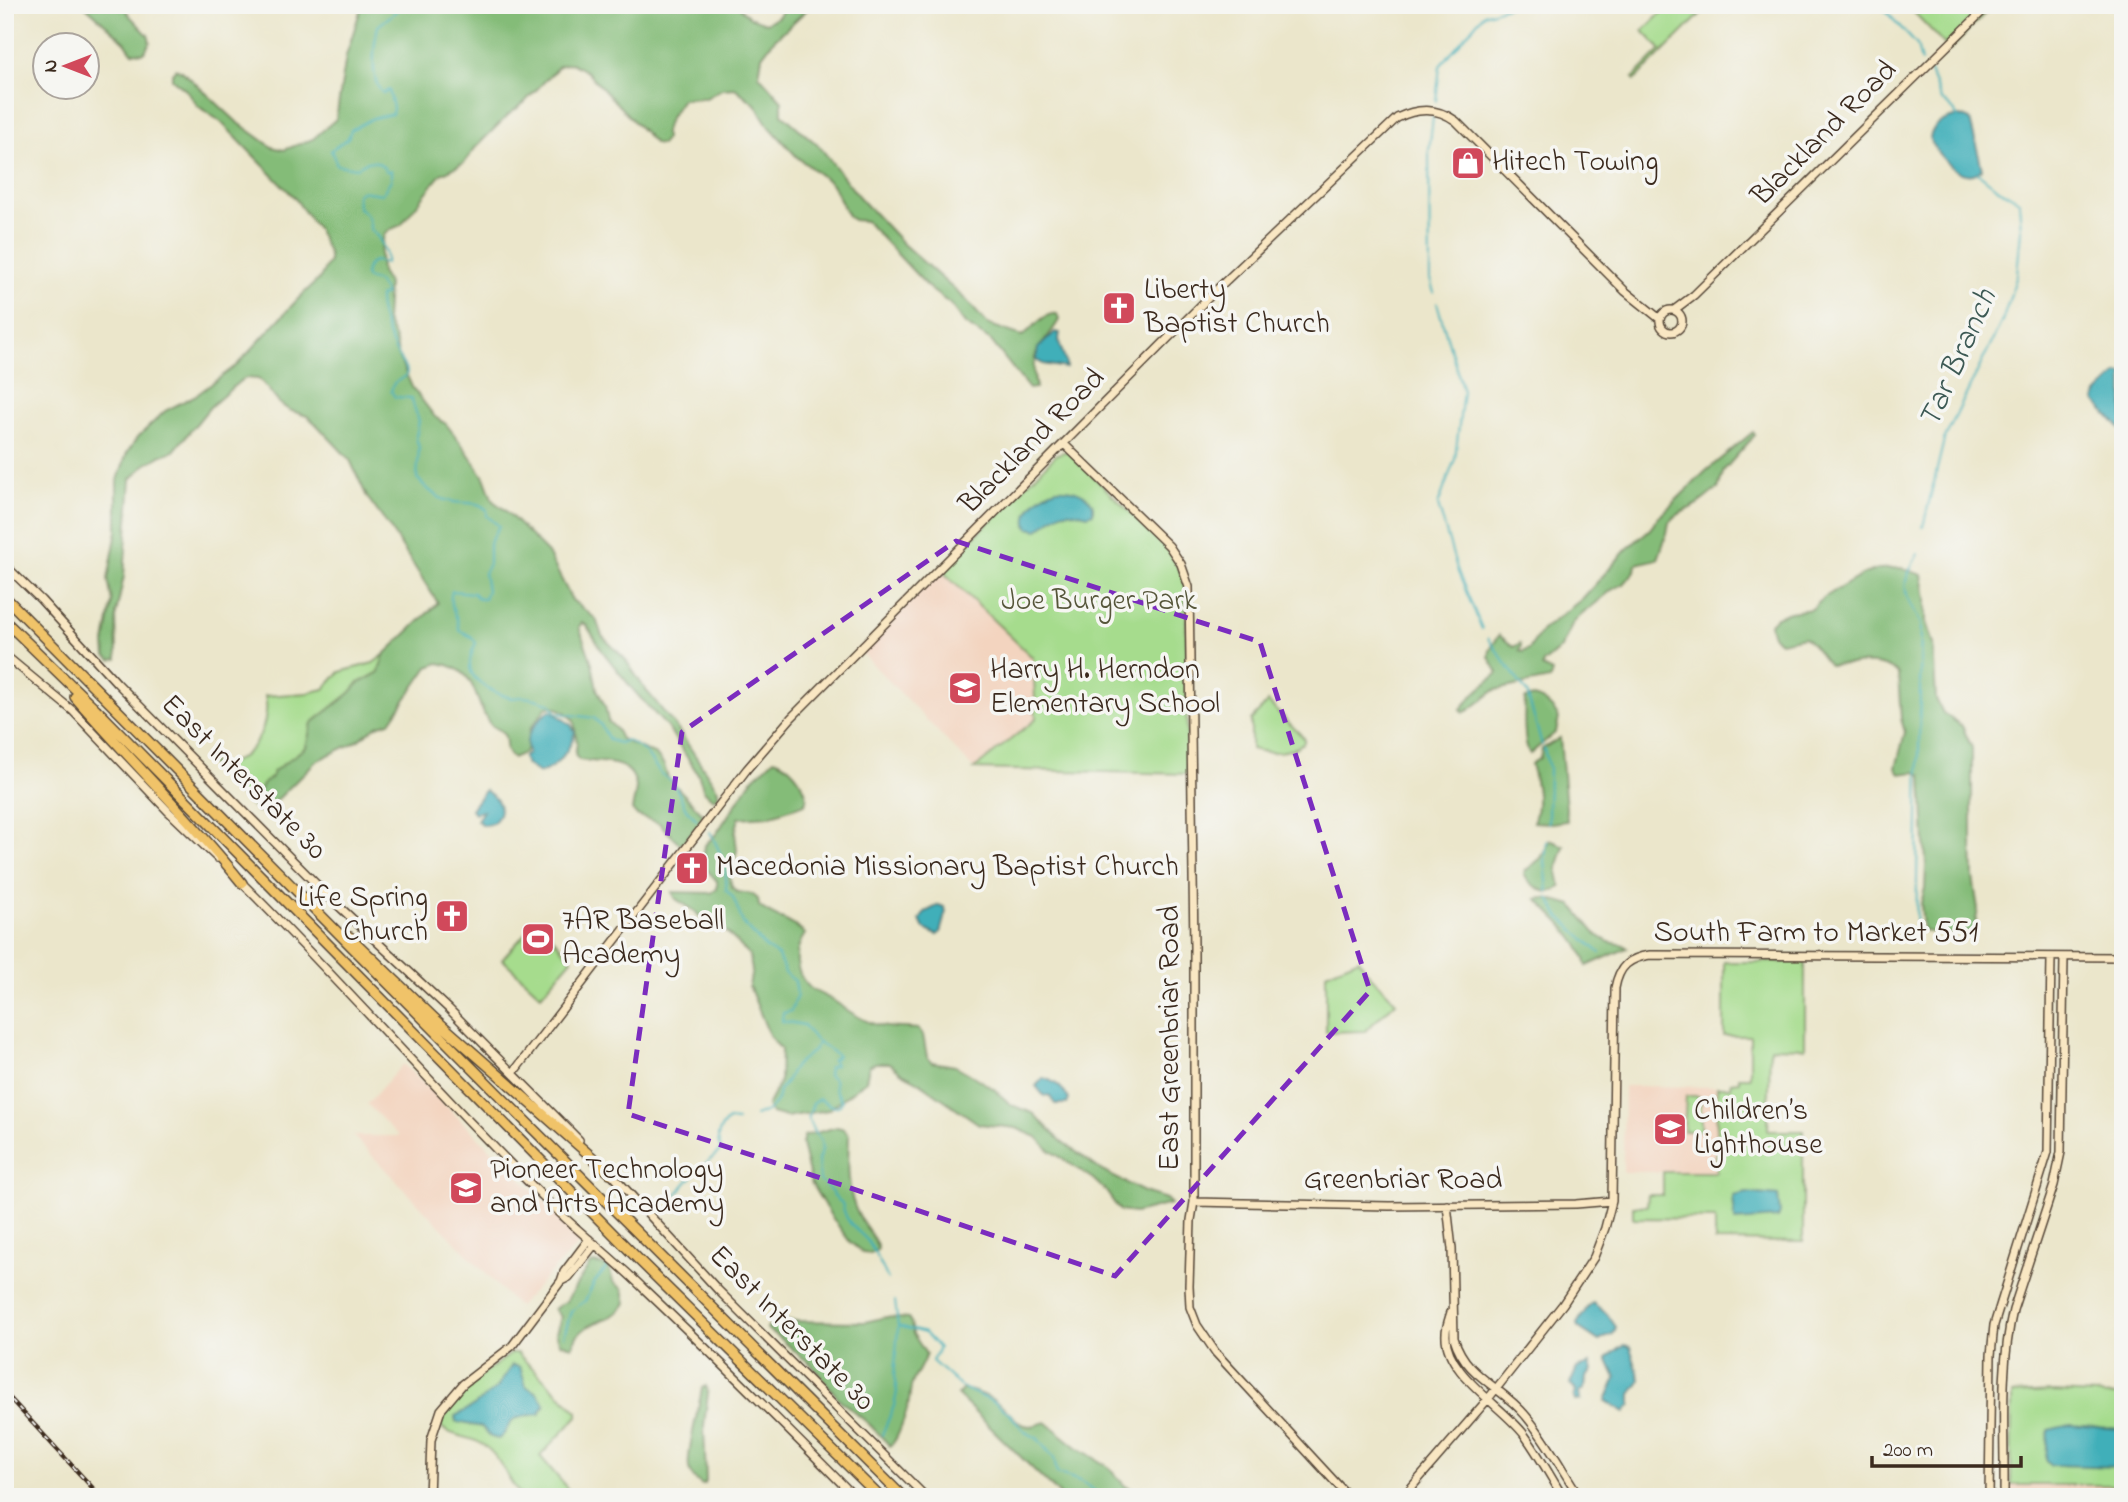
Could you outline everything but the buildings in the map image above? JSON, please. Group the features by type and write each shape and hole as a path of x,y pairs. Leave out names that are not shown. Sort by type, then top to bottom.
{"highway":[{"path":"7,597 246,841 903,1497"},
{"path":"5,621 101,714 632,1252 880,1497"},
{"path":"42,658 121,749 203,834 242,883"},
{"path":"246,841 441,1025 610,1173"}],"street":[{"name":"Blackland Road","path":"1670,310 1694,295 1989,5"},
{"name":"Blackland Road","path":"513,1073 776,734 1213,293 1392,121 1412,111 1438,111 1456,121 1625,291 1660,319"},
{"name":"Blackland Road","path":"1682,320 1694,295"},
{"path":"1648,308 1670,310 1679,312 1682,320 1679,329 1669,332 1662,328 1660,319 1670,310"},
{"name":"East Greenbriar Road","path":"1064,444 1169,546 1181,564 1189,587 1194,943 1194,1202 1189,1286 1191,1307 1197,1325 1216,1353 1349,1497"},
{"name":"East Interstate 30","path":"5,565 117,683 329,897 513,1073 718,1290 926,1497"},
{"path":"5,655 73,711 169,813 352,995 394,1044 566,1219 643,1288 855,1497"},
{"name":"South Farm to Market 551","path":"1403,1497 1497,1388 1583,1276 1594,1257 1612,1200 1615,988 1622,967 1637,957 1673,955 2123,957"},
{"path":"2052,957 2049,1143 2038,1189 1994,1325 1991,1355 1989,1495 2004,1495 2008,1333 2056,1178 2061,1153 2064,957"},
{"name":"Greenbriar Road","path":"1194,1202 1447,1205 1576,1204 1612,1200"},
{"path":"1447,1205 1452,1249 1454,1338 1462,1359 1528,1418 1580,1497"},
{"path":"429,1497 430,1440 441,1410 463,1384 512,1346 561,1281 564,1272 592,1242"},
{"path":"1453,1301 1446,1333 1449,1352 1459,1370 1522,1432 1563,1497"}],"highlighted area":[{"path":"956,541 1260,642 1370,991 1115,1276 628,1114 682,732"}],"shaded area":[{"name":"Harry H. Herndon Elementary School","path":"941,570 1033,658 1036,719 974,769 861,652"},
{"name":"Pioneer Technology and Arts Academy","path":"403,1064 583,1239 518,1307 353,1136 399,1136 367,1104"},
{"name":"Children’s Lighthouse","path":"1624,1086 1717,1087 1716,1172 1623,1172"},
{"path":"2011,1485 2123,1485 2123,1497 2010,1497"}],"green space":[{"path":"84,5 123,5 148,35 150,42 144,53 132,52 125,42"},
{"path":"362,5 737,5 749,17 766,23 778,17 786,5 812,5 774,40 762,56 759,75 782,101 782,114 820,147 859,197 903,244 966,300 987,324 1022,336 1043,318 1057,314 1059,320 1035,357 1036,388 1029,389 991,341 965,324 950,304 930,289 866,221 853,220 848,216 832,184 797,157 768,125 755,104 735,88 722,89 706,98 682,99 667,123 665,140 661,145 655,144 587,72 571,63 559,66 476,147 464,163 441,174 401,225 384,235 380,254 381,273 388,283 386,321 412,387 466,450 484,477 493,501 548,553 572,600 596,619 602,636 625,659 679,731 718,790 718,796 713,799 704,791 698,774 668,728 634,691 582,622 579,627 608,721 621,739 656,755 664,765 668,778 703,814 698,826 681,845 659,823 636,815 632,810 636,787 629,771 605,762 579,760 575,755 577,743 574,721 564,711 552,706 546,708 530,729 524,753 512,758 507,752 505,736 490,724 468,679 462,672 439,663 428,667 390,722 377,726 356,742 316,761 263,812 257,812 254,801 262,785 271,778 273,772 306,747 312,723 358,684 379,672 384,655 438,603 367,497 350,460 307,416 289,410 279,403 258,379 246,378 240,381 210,407 174,451 145,465 131,479 124,576 116,614 117,659 111,660 106,656 105,643 112,602 108,579 117,531 117,483 127,453 137,438 165,411 198,394 237,365 320,278 329,261 319,232 294,197 221,122 198,106 187,91 172,79 172,73 176,69 182,71 236,121 272,147 284,150 313,139 336,119 346,56"},
{"path":"1669,5 1710,5 1635,80 1633,78 1661,50 1643,31"},
{"path":"1907,5 1993,5 1950,50"},
{"path":"1753,432 1755,435 1724,470 1718,489 1669,522 1658,559 1636,564 1635,571 1624,584 1613,589 1573,623 1561,648 1543,663 1542,667 1552,672 1550,679 1495,690 1463,713 1461,709 1498,673 1489,657 1499,635 1514,647 1520,643 1519,650 1522,652 1529,649 1542,630 1582,599 1627,549 1706,471"},
{"name":"Joe Burger Park","path":"1068,452 1166,547 1182,576 1186,595 1187,774 974,769 1036,719 1033,658 941,570 1057,454"},
{"path":"1901,568 1922,575 1926,622 1933,644 1936,699 1943,713 1962,726 1972,748 1973,877 1978,909 1974,931 1943,934 1923,931 1921,903 1926,866 1922,775 1915,772 1900,774 1896,768 1905,732 1901,719 1898,674 1875,664 1829,665 1804,637 1780,642 1771,629 1770,623 1776,617 1812,609 1823,598 1864,574 1879,569"},
{"path":"384,655 380,672 358,683 351,693 312,723 306,747 273,772 271,778 262,785 254,807 257,812 207,761 220,764 232,762 252,747 264,723 265,696 324,689 340,672 373,663"},
{"path":"1533,697 1548,704 1559,718 1556,732 1530,754 1525,736 1525,699"},
{"path":"1268,702 1304,738 1304,742 1299,746 1279,752 1251,749 1251,720"},
{"path":"1560,738 1567,821 1533,822 1537,800 1531,764 1540,758 1542,749"},
{"path":"774,759 785,764 799,779 807,797 805,804 769,816 739,818 735,833 737,850 730,879 737,892 752,894 758,899 759,906 805,934 798,948 797,962 801,976 810,988 868,1022 886,1027 918,1029 923,1035 927,1057 932,1062 955,1066 968,1073 994,1089 1011,1105 1033,1113 1060,1140 1102,1171 1144,1192 1166,1199 1171,1204 1135,1213 1120,1211 1093,1179 1048,1149 1037,1137 1016,1128 979,1124 890,1063 875,1063 869,1066 866,1081 828,1110 786,1117 771,1113 767,1106 780,1081 781,1049 770,1037 749,986 752,970 749,955 727,932 705,923 695,911 676,899 672,892 711,893 717,889 717,881 706,869 703,861 705,845 716,834 751,781"},
{"path":"1550,840 1564,846 1557,868 1561,886 1556,890 1546,891 1536,887 1524,874 1541,858"},
{"path":"1545,898 1572,905 1597,935 1627,948 1587,966 1573,938 1537,899"},
{"name":"7AR Baseball Academy","path":"538,920 572,959 541,995 502,959"},
{"path":"1359,959 1367,972 1396,1002 1365,1031 1326,1032 1326,973"},
{"path":"1724,962 1805,962 1805,1048 1770,1047 1768,1131 1803,1131 1803,1242 1715,1241 1715,1219 1633,1218 1633,1206 1647,1206 1648,1195 1663,1195 1663,1172 1716,1172 1717,1087 1730,1087 1731,1082 1739,1081 1739,1077 1750,1077 1750,1036 1724,1036"},
{"path":"1686,1096 1701,1098 1701,1131 1684,1131"},
{"path":"837,1127 844,1129 849,1135 850,1187 855,1207 878,1249 871,1254 863,1253 850,1242 811,1183 802,1144 804,1136"},
{"path":"590,1264 609,1267 613,1282 623,1289 626,1303 615,1314 588,1326 577,1336 572,1347 560,1343 556,1333 561,1317 554,1309 566,1301"},
{"path":"886,1317 908,1319 913,1334 926,1354 911,1386 902,1425 890,1446 840,1400 810,1363 767,1328 772,1323 783,1321 865,1322"},
{"path":"512,1353 517,1353 578,1412 578,1416 540,1456 567,1488 571,1497 522,1497 494,1454 475,1441 447,1431 440,1425 445,1413 460,1393"},
{"path":"706,1386 706,1481 702,1485 690,1472 689,1456 702,1388"},
{"path":"963,1389 994,1401 1018,1422 1032,1426 1046,1422 1077,1447 1110,1468 1125,1486 1147,1497 1062,1497 957,1395"},
{"path":"2053,1392 2104,1396 2123,1394 2123,1485 2011,1485 2012,1394"}],"water":[{"path":"1960,116 1970,120 1982,169 1975,174 1960,172 1952,167 1930,140 1936,126"},
{"path":"1055,332 1060,333 1059,343 1066,368 1036,360 1038,348"},
{"path":"2118,373 2123,374 2123,432 2095,401 2097,394"},
{"path":"1056,489 1081,493 1093,504 1093,513 1061,513 1038,530 1028,528 1027,515 1033,504"},
{"path":"551,710 571,725 575,732 562,757 552,767 539,773 527,765 523,758 528,753 530,733"},
{"path":"485,790 497,800 500,811 494,822 482,825 477,820 483,811 474,813 471,809"},
{"path":"939,905 946,911 940,933 937,935 924,929 920,920 925,912"},
{"path":"1043,1078 1061,1088 1069,1099 1067,1104 1055,1104 1049,1095 1044,1096 1036,1086"},
{"path":"1747,1193 1778,1196 1778,1218 1735,1221 1733,1196"},
{"path":"1593,1303 1607,1314 1616,1327 1613,1334 1599,1341 1577,1324"},
{"path":"1625,1345 1630,1347 1640,1379 1631,1394 1631,1404 1625,1412 1606,1401 1616,1378 1607,1358"},
{"path":"1590,1364 1592,1371 1586,1377 1585,1388 1580,1393 1581,1400 1576,1401 1576,1391 1570,1384 1577,1368"},
{"path":"512,1365 520,1367 526,1386 537,1393 545,1404 540,1414 514,1420 498,1439 491,1437 482,1427 456,1422 455,1416 474,1406 497,1388"},
{"path":"2070,1425 2121,1429 2123,1467 2051,1465 2046,1459 2048,1430"}],"waterway":[{"path":"404,5 378,26 375,42 376,80 383,93 389,90 392,114 373,118 351,130 348,138 331,150 337,165 357,168 373,161 386,171 391,171 391,180 382,194 361,191 357,194 358,207 367,216 370,229 380,240 385,253 386,263 374,261 367,268 366,278 378,282 386,294 379,297 381,315 393,346 407,371 406,376 394,383 391,391 395,397 411,398 419,421 416,437 419,448 417,478 440,498 483,507 487,510 487,516 499,526 489,544 489,564 484,573 487,590 484,599 479,599 473,593 452,591 451,603 459,630 472,637 476,643 470,660 472,673 480,683 505,696 533,698 550,703 557,713 594,718 609,740 619,743 627,740 644,751 661,774 674,783 686,809 697,820"},
{"path":"1436,101 1440,66 1484,14 1512,5"},
{"name":"Tar Branch","path":"1880,5 1917,45 1921,62"},
{"name":"Tar Branch","path":"1930,72 1941,99 1958,118"},
{"path":"1433,117 1429,151 1430,279 1434,293"},
{"name":"Tar Branch","path":"1923,527 1944,440 2003,319 2017,275 2021,230 2019,201 1978,173"},
{"path":"1437,303 1463,391 1455,459 1438,505 1458,572 1482,629"},
{"name":"Tar Branch","path":"1916,942 1921,624 1907,596 1906,583 1918,554"},
{"path":"1488,638 1527,693 1542,745"},
{"path":"1544,749 1549,768 1548,823"},
{"path":"710,832 726,874 726,890 733,897 743,923 766,948 778,956 785,973 795,981 797,995 791,1011 783,1013 782,1021 804,1025 814,1039 838,1056 832,1060 835,1065 829,1067 828,1075 834,1079 835,1089 842,1101 834,1107 819,1099 813,1103 808,1119 821,1140 822,1150 818,1160 820,1181 842,1203 848,1220 868,1242 888,1279"},
{"path":"1547,840 1545,861 1548,892"},
{"path":"1549,898 1559,916 1600,953"},
{"path":"755,1116 775,1104 779,1090 795,1066 818,1042"},
{"path":"671,1201 694,1174 721,1150 718,1138 728,1120 737,1121"},
{"path":"564,1336 571,1311 585,1301 594,1283 611,1262"},
{"path":"895,1301 898,1326 925,1333 939,1348 932,1361 961,1387 996,1403 1009,1413 1025,1432 1037,1438 1054,1458 1057,1473 1080,1481 1104,1497"},
{"path":"882,1435 897,1392 894,1376 898,1328"}],"railway":[{"path":"5,1393 101,1497"}],"place":[{"name":"Hitech Towing","path":"1468,163"},
{"name":"Liberty Baptist Church","path":"1119,308"},
{"name":"Harry H. Herndon Elementary School","path":"965,688"},
{"name":"Macedonia Missionary Baptist Church","path":"692,868"},
{"name":"Life Spring Church","path":"452,916"},
{"name":"7AR Baseball Academy","path":"538,939"},
{"name":"Children’s Lighthouse","path":"1670,1129"},
{"name":"Pioneer Technology and Arts Academy","path":"466,1188"}]}
